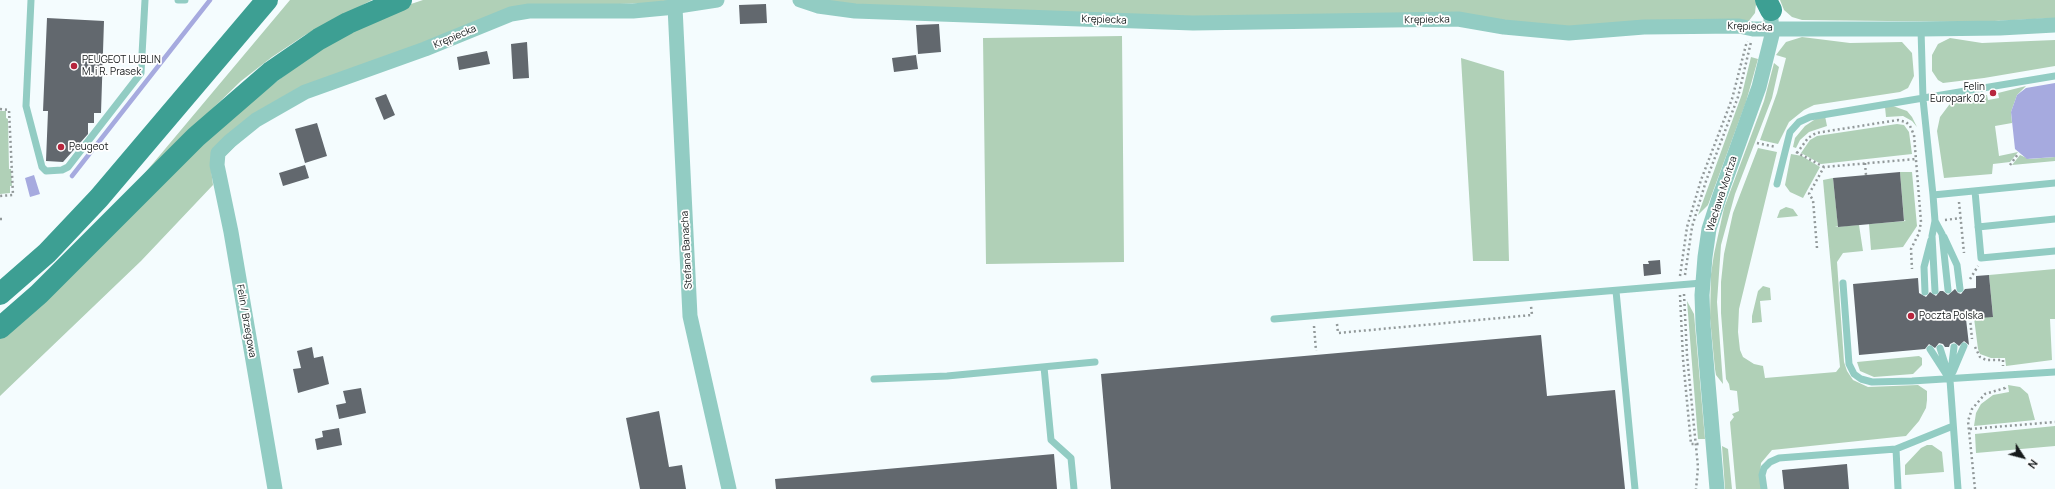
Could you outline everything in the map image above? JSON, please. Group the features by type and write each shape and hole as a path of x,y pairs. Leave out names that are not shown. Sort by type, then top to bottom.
{"main road":[{"path":"0,294 47,253 100,198 267,0"},
{"path":"0,328 39,294 207,127 271,72 325,36 380,8 400,0"}],"street":[{"name":"Krępiecka","path":"218,153 234,137 256,120 305,92 425,49 511,14 529,11 633,11 675,7 717,0"},
{"name":"Krępiecka","path":"800,0 818,6 855,11 1193,23 1458,19 1504,27 1569,33 1644,27 1738,26 1749,29 1770,9 1921,29 2000,28 2055,25"},
{"name":"Stefana Banacha","path":"675,7 690,316 729,489"},
{"name":"Wacława Moritza","path":"1717,489 1704,339 1702,283 1709,229 1755,100 1770,45 1770,9"},
{"name":"Felin / Brzegowa","path":"218,153 217,165 231,232 275,489"}],"lane":[{"path":"31,0 26,106 42,167 46,171 62,170 68,167 141,73 145,0"},
{"path":"178,0 185,0"},
{"path":"1921,29 1923,98 1935,220 1924,266 1925,292"},
{"path":"1777,184 1790,132 1799,122 1818,114 2055,76"},
{"path":"1933,195 1958,191 1975,191 2055,183"},
{"path":"1975,191 1981,258 2055,251"},
{"path":"1978,227 2055,219"},
{"path":"1935,220 1957,265 1960,289"},
{"path":"1942,234 1948,290"},
{"path":"1932,236 1935,291"},
{"path":"1274,319 1702,283"},
{"path":"1843,283 1849,364 1858,377 1872,382 1950,380 2055,372"},
{"path":"1616,291 1635,489"},
{"path":"1954,346 1950,380 1958,489"},
{"path":"1950,380 1964,346"},
{"path":"1940,348 1950,380"},
{"path":"1930,349 1950,380"},
{"path":"874,379 947,376 1095,362"},
{"path":"1044,367 1051,440 1071,458 1074,489"},
{"path":"1764,489 1762,475 1764,468 1770,462 1778,458 1896,449 1953,426"},
{"path":"1896,449 1898,489"}],"path":[{"path":"1702,450 1702,444 1691,444 1683,359 1679,285 1687,227 1701,180 1732,99 1749,29"},
{"path":"0,108 9,110 13,196 0,196"},
{"path":"1797,153 1808,138 1816,133 1898,120 1906,122 1913,130 1921,222 1919,233 1911,248 1912,270"},
{"path":"2010,165 2018,154"},
{"path":"1816,248 1813,200 1809,194 1824,167 1916,159"},
{"path":"1865,164 1866,175"},
{"path":"1958,191 1964,254"},
{"path":"1966,276 1967,283 1982,261"},
{"path":"1329,324 1337,324 1338,333 1532,315 1531,298"},
{"path":"1316,351 1314,326 1322,325"},
{"path":"1970,429 2055,422"},
{"path":"1972,459 1975,489"}],"green space":[{"path":"290,0 372,0 305,35 272,57 241,81 134,186"},
{"path":"423,0 691,0 677,2 533,7 289,95 211,169 213,185 141,261 0,396 0,338 231,116 329,42 405,6"},
{"path":"807,0 1755,0 1756,4 1755,13 1748,22 1575,27 902,9"},
{"path":"1780,0 2055,0 2055,18 1974,22 1802,20 1792,17 1784,10"},
{"path":"1122,36 1124,262 986,264 983,38"},
{"path":"1802,37 1850,43 1902,42 1912,53 1914,76 1908,88 1900,92 1814,105 1804,110 1789,122 1778,144 1760,140 1777,93 1786,58 1776,55 1786,42"},
{"path":"1950,38 1982,43 2055,40 2055,66 1984,78 1943,83 1938,80 1932,71 1932,55 1938,44"},
{"path":"1751,57 1758,59 1746,102 1708,205 1698,215 1742,94"},
{"path":"1461,58 1504,71 1509,261 1473,261"},
{"path":"1774,63 1779,67 1772,98 1735,194 1721,245 1717,302 1723,384 1716,375 1710,318 1711,274 1714,254 1724,208 1764,101"},
{"path":"2026,86 2017,95 2011,112 2012,123 1995,126 1999,156 2018,152 2010,162 1993,164 1992,174 1944,178 1937,131 1940,117 1949,105 1961,96 1974,94 1974,97 1987,95 1988,100 1999,98 1998,93"},
{"path":"1893,106 1907,111 1917,127 1912,121 1903,116 1886,117 1885,107"},
{"path":"0,111 6,111 6,118 8,119 9,169 11,169 12,186 10,186 10,193 0,194"},
{"path":"1825,116 1827,126 1809,132 1800,140 1796,148 1793,147 1795,138 1805,126 1817,118"},
{"path":"1897,124 1904,125 1909,132 1912,154 1821,164 1801,153 1810,140 1817,136"},
{"path":"1758,148 1777,152 1739,309 1738,332 1740,350 1743,357 1754,364 1763,366 1765,378 1836,372 1840,367 1823,180 1833,178 1838,226 1835,227 1859,225 1863,251 1843,253 1837,262 1844,362 1847,371 1853,380 1868,387 1918,385 1927,391 1927,400 1926,408 1919,421 1906,436 1772,450 1761,463 1761,489 1736,489 1730,422 1734,417 1732,414 1739,411 1737,391 1730,390 1726,379 1721,313 1721,282 1724,254 1733,213"},
{"path":"1791,154 1802,156 1820,167 1803,198 1790,192 1785,185"},
{"path":"2020,155 2029,159 2055,157 2055,161 2012,165"},
{"path":"1900,172 1912,172 1917,226 1903,247 1871,250 1869,224 1906,221 1904,220"},
{"path":"1786,207 1793,209 1798,216 1777,218 1780,210"},
{"path":"2055,269 2055,319 2050,319 2052,360 2006,366 2005,358 1991,358 1980,354 1974,318 1993,316 1989,275"},
{"path":"1763,286 1770,288 1771,300 1760,301 1762,322 1752,323 1752,316 1758,291"},
{"path":"1687,301 1694,314 1705,439 1698,439"},
{"path":"1919,356 1922,358 1922,365 1913,374 1874,377 1860,371 1857,362"},
{"path":"2008,385 2020,387 2028,394 2035,420 1974,426 1976,413 1981,404 1993,395 2009,392"},
{"path":"2055,426 2055,446 1976,453 1975,434"},
{"path":"1927,445 1932,445 1942,452 1944,472 1905,475 1905,465 1921,448"},
{"path":"1722,446 1728,449 1732,489 1725,489"}],"water":[{"path":"2055,83 2055,157 2027,159 2015,149 2011,112 2017,95 2026,88"},
{"path":"34,175 40,194 30,197 25,178"}],"building":[{"path":"766,4 767,23 740,24 739,5"},
{"name":"PEUGEOT LUBLIN M. i R. Prasek","path":"47,18 104,21 101,113 94,113 94,123 88,123 88,134 63,162 46,161 48,111 43,111"},
{"path":"939,24 941,52 918,54 916,25"},
{"path":"527,42 529,78 513,79 511,44"},
{"path":"487,51 490,64 459,70 457,57"},
{"path":"916,55 918,69 894,72 892,58"},
{"path":"386,94 395,115 384,120 375,98"},
{"path":"317,123 327,156 305,163 295,129"},
{"path":"305,165 309,178 283,186 279,173"},
{"path":"1900,172 1904,221 1838,227 1833,178"},
{"path":"1660,260 1661,274 1644,276 1643,264 1649,264 1648,261"},
{"name":"Poczta Polska","path":"1989,275 1993,317 1966,319 1969,345 1964,341 1959,346 1954,342 1950,344 1949,347 1945,347 1943,344 1939,343 1935,348 1929,344 1925,349 1859,355 1853,284 1918,278 1919,293 1926,297 1930,292 1936,296 1940,291 1943,291 1948,295 1955,289 1961,294 1965,289 1976,288 1976,276"},
{"path":"1541,335 1547,396 1615,390 1625,489 1111,489 1101,374"},
{"path":"312,347 314,358 323,356 329,384 298,393 293,369 301,368 297,351"},
{"path":"361,388 366,413 339,419 336,405 346,403 343,391"},
{"path":"659,411 669,467 682,465 686,489 640,489 626,418"},
{"path":"339,428 342,445 317,450 315,439 323,437 322,431"},
{"path":"1054,454 1057,489 776,489 775,479"},
{"path":"1847,464 1849,489 1784,489 1782,470"}],"waterway":[{"path":"72,176 210,0"}],"place":[{"name":"PEUGEOT LUBLIN M. i R. Prasek","path":"74,66"},
{"name":"Felin Europark 02","path":"1993,93"},
{"name":"Peugeot","path":"61,147"},
{"name":"Poczta Polska","path":"1911,316"}]}
